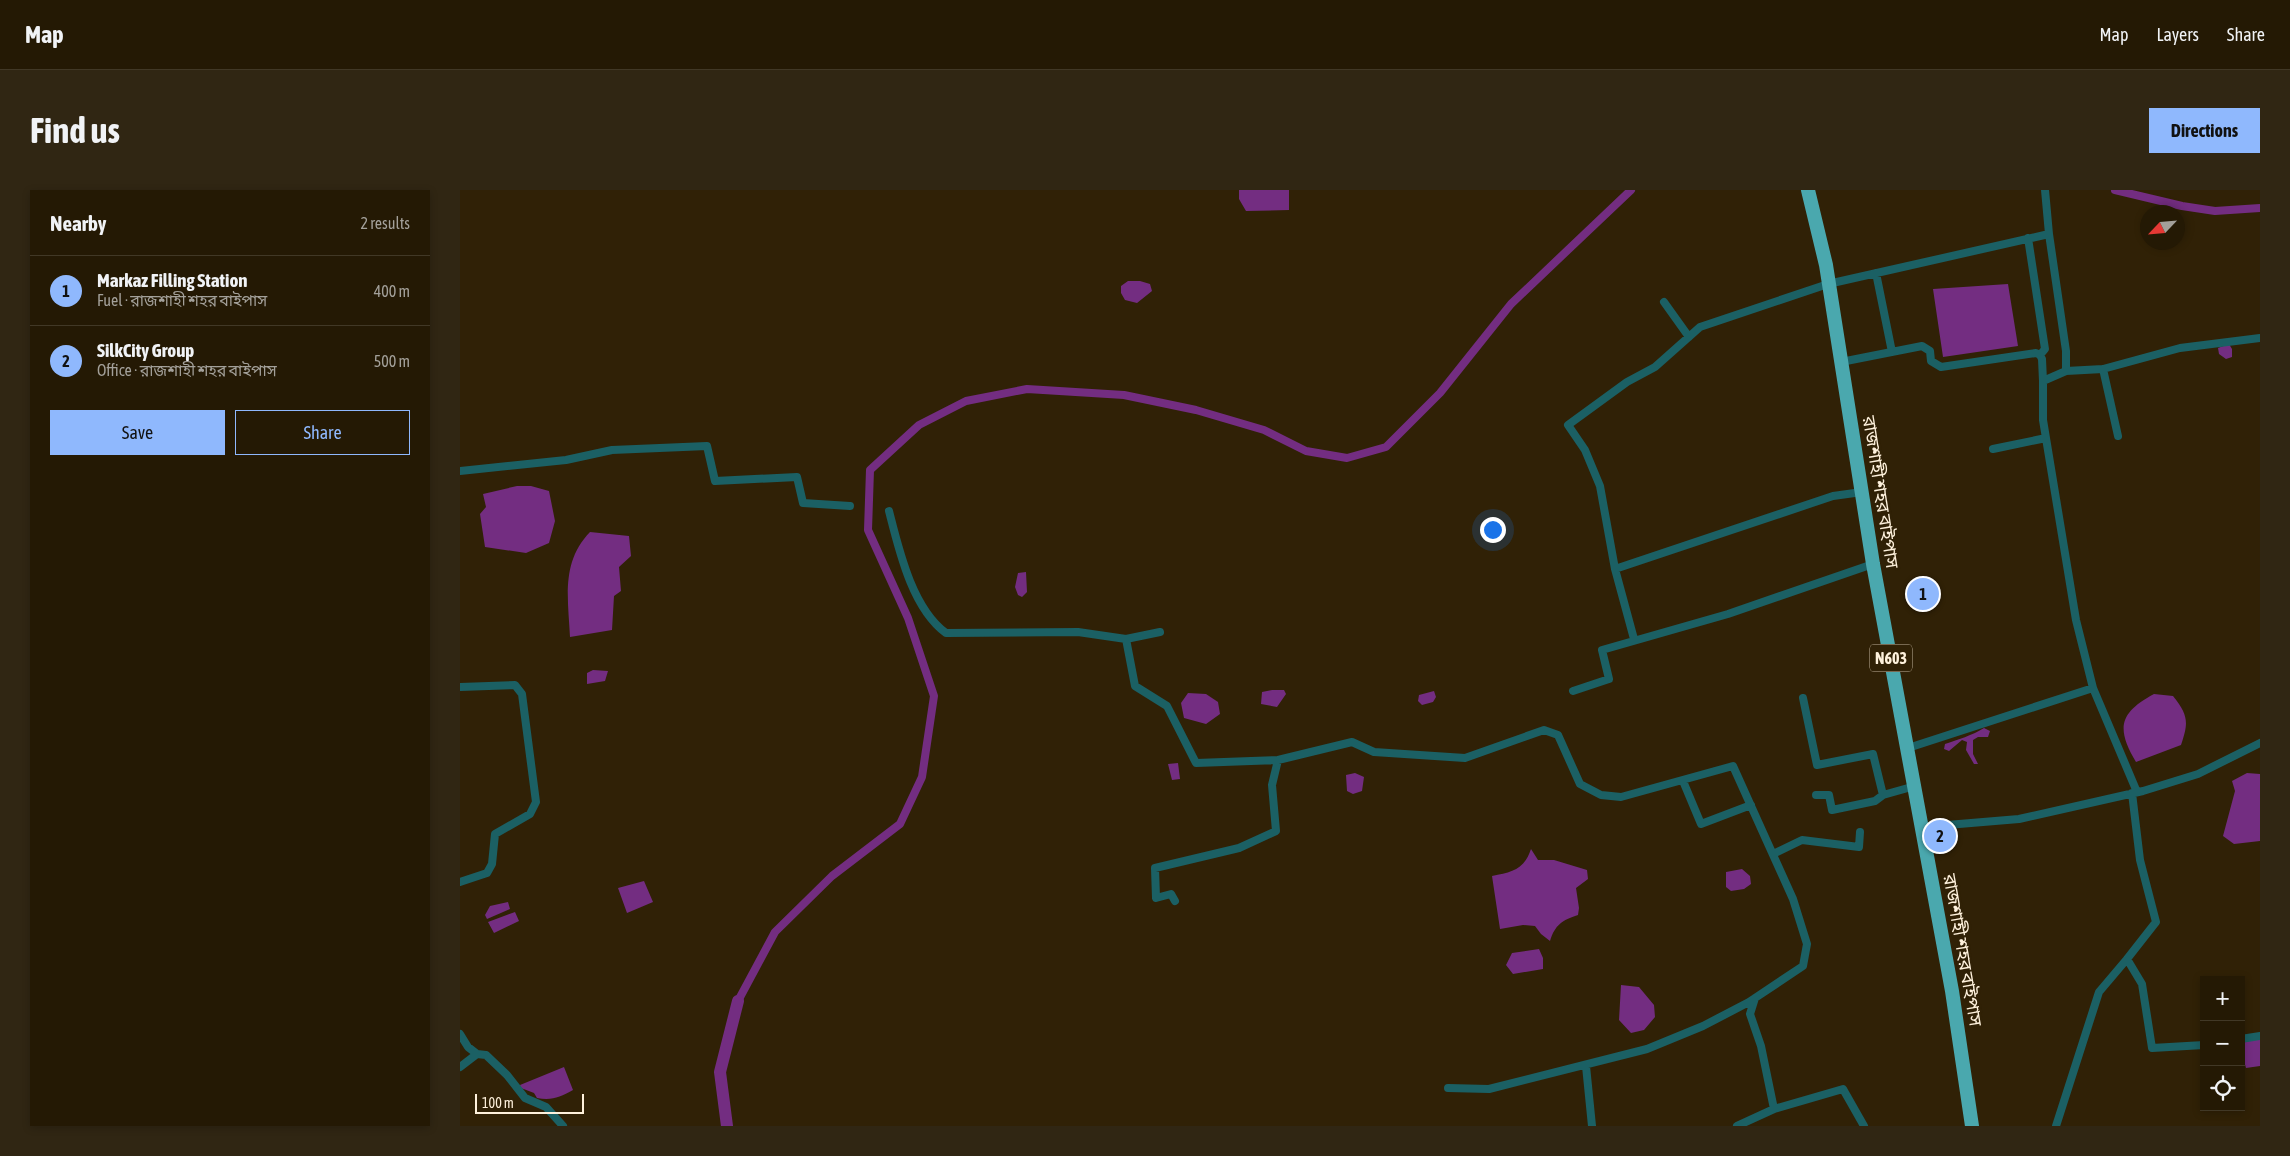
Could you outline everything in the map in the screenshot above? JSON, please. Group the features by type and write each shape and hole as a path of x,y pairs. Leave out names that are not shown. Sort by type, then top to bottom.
{"highway":[{"name":"রাজশাহী শহর বাইপাস","path":"1808,190 1828,284 1873,564 1952,991 1972,1126"}],"street":[{"path":"2045,190 2049,234 2066,351 2066,372"},
{"path":"1634,639 1615,569 1600,486 1585,450 1568,424 1627,382 1655,367 1700,327 1828,284 2049,234"},
{"path":"2028,238 2045,349 2040,355"},
{"path":"1876,273 1892,352"},
{"path":"1664,302 1689,337"},
{"path":"2042,381 2066,372 2104,369 2180,348 2260,338"},
{"path":"1841,362 1922,346 1927,347 1930,351 1931,361 1941,367 2036,353 2040,355"},
{"path":"2040,355 2042,359 2043,420 2074,610 2093,688 2134,793 2140,860 2156,922 2099,992 2056,1126"},
{"path":"2104,369 2118,436"},
{"path":"1993,449 2046,438"},
{"path":"460,472 566,460 612,450 707,446 715,481 797,477 803,503 850,506"},
{"path":"1615,569 1833,496 1862,492"},
{"path":"889,511 900,554 919,600 933,624 946,633 1078,632 1126,639 1160,632"},
{"path":"1573,692 1608,679 1602,650 1634,639 1728,614 1873,564"},
{"path":"1126,639 1135,686 1167,706 1196,764 1278,760 1352,742 1374,752 1465,758 1544,730 1558,736 1580,784 1601,795 1621,797 1733,766 1793,899 1806,944 1803,966 1755,998 1703,1026 1647,1049 1586,1066 1489,1089 1448,1088"},
{"path":"460,687 515,685 522,694 536,802 530,814 495,834 492,864 487,873 460,882"},
{"path":"1908,748 2093,688"},
{"path":"1802,698 1816,765 1873,754 1883,795"},
{"path":"1923,827 2019,819 2134,793 2198,774 2260,743"},
{"path":"1175,901 1171,894 1156,898 1155,868 1239,848 1276,831 1272,785 1278,760"},
{"path":"1683,781 1701,824 1751,805"},
{"path":"1816,795 1829,795 1832,810 1875,801 1883,795 1915,786"},
{"path":"1773,854 1802,840 1859,847 1860,832"},
{"path":"2127,959 2142,984 2152,1048 2200,1045"},
{"path":"1755,998 1750,1014 1760,1046 1774,1109"},
{"path":"460,1034 468,1048 477,1054 486,1055 507,1075 525,1098 546,1107 563,1126"},
{"path":"2245,1038 2260,1036"},
{"path":"460,1067 477,1054"},
{"path":"1586,1066 1592,1126"},
{"path":"1737,1126 1774,1109 1843,1089 1864,1126"}],"shaded area":[{"path":"1239,190 1289,190 1289,210 1246,211 1239,199"},
{"path":"1128,281 1140,281 1150,284 1152,291 1137,303 1125,300 1121,293 1121,286"},
{"path":"2008,284 2018,346 1943,357 1933,289"},
{"path":"2229,344 2232,349 2232,357 2226,359 2219,354 2218,348"},
{"path":"517,486 531,486 549,491 555,521 549,543 526,553 485,547 480,514 486,507 483,494"},
{"path":"590,532 629,536 631,556 619,567 621,591 614,596 612,630 570,637 568,581 570,568 574,556"},
{"path":"1026,572 1027,592 1022,597 1018,595 1015,587 1018,573"},
{"path":"593,670 608,671 605,681 587,684 587,673"},
{"path":"1284,690 1286,694 1277,707 1261,704 1262,692"},
{"path":"1434,691 1436,697 1433,702 1422,705 1418,701 1419,695"},
{"path":"1188,693 1206,694 1218,702 1220,714 1206,724 1184,718 1181,703"},
{"path":"2154,694 2173,696 2182,708 2186,719 2184,737 2181,745 2136,762 2125,740 2124,722 2134,708"},
{"path":"1984,728 1990,731 1988,737 1978,737 1973,740 1973,754 1978,764 1974,764 1966,750 1967,742 1962,740 1949,751 1944,749 1945,744"},
{"path":"1178,763 1180,779 1172,780 1168,764"},
{"path":"1355,773 1364,777 1362,791 1353,794 1347,791 1346,775"},
{"path":"2247,773 2260,774 2260,841 2234,844 2223,836 2235,791 2232,781"},
{"path":"1531,849 1538,860 1554,860 1587,870 1588,879 1576,888 1579,908 1578,915 1560,924 1554,931 1550,941 1535,926 1523,925 1500,929 1492,876 1506,873 1521,866"},
{"path":"1742,869 1750,876 1751,884 1744,889 1731,891 1726,887 1726,872"},
{"path":"644,881 653,902 627,913 618,888"},
{"path":"508,902 510,909 487,919 485,915 490,906"},
{"path":"515,912 519,921 494,933 488,922"},
{"path":"1539,949 1543,958 1543,969 1513,974 1506,965 1512,953"},
{"path":"1621,985 1639,987 1654,1005 1655,1017 1644,1030 1631,1033 1619,1020"},
{"path":"2260,1038 2260,1066 2246,1068 2245,1042"},
{"path":"564,1067 573,1090 564,1095 552,1099 542,1099 537,1098 534,1093 521,1088 520,1085"}],"waterway":[{"path":"738,1001 775,932 832,876 900,824 922,777 934,696 908,618 868,530 870,470 919,425 966,401 1027,389 1124,395 1196,410 1264,430 1306,451 1347,458 1386,447 1440,393 1511,304 1631,190"},
{"path":"2115,190 2182,206 2215,211 2260,208"},
{"path":"727,1126 720,1072 738,1001"}],"place":[{"name":"Markaz Filling Station","path":"1923,594"},
{"name":"SilkCity Group","path":"1940,836"}]}
